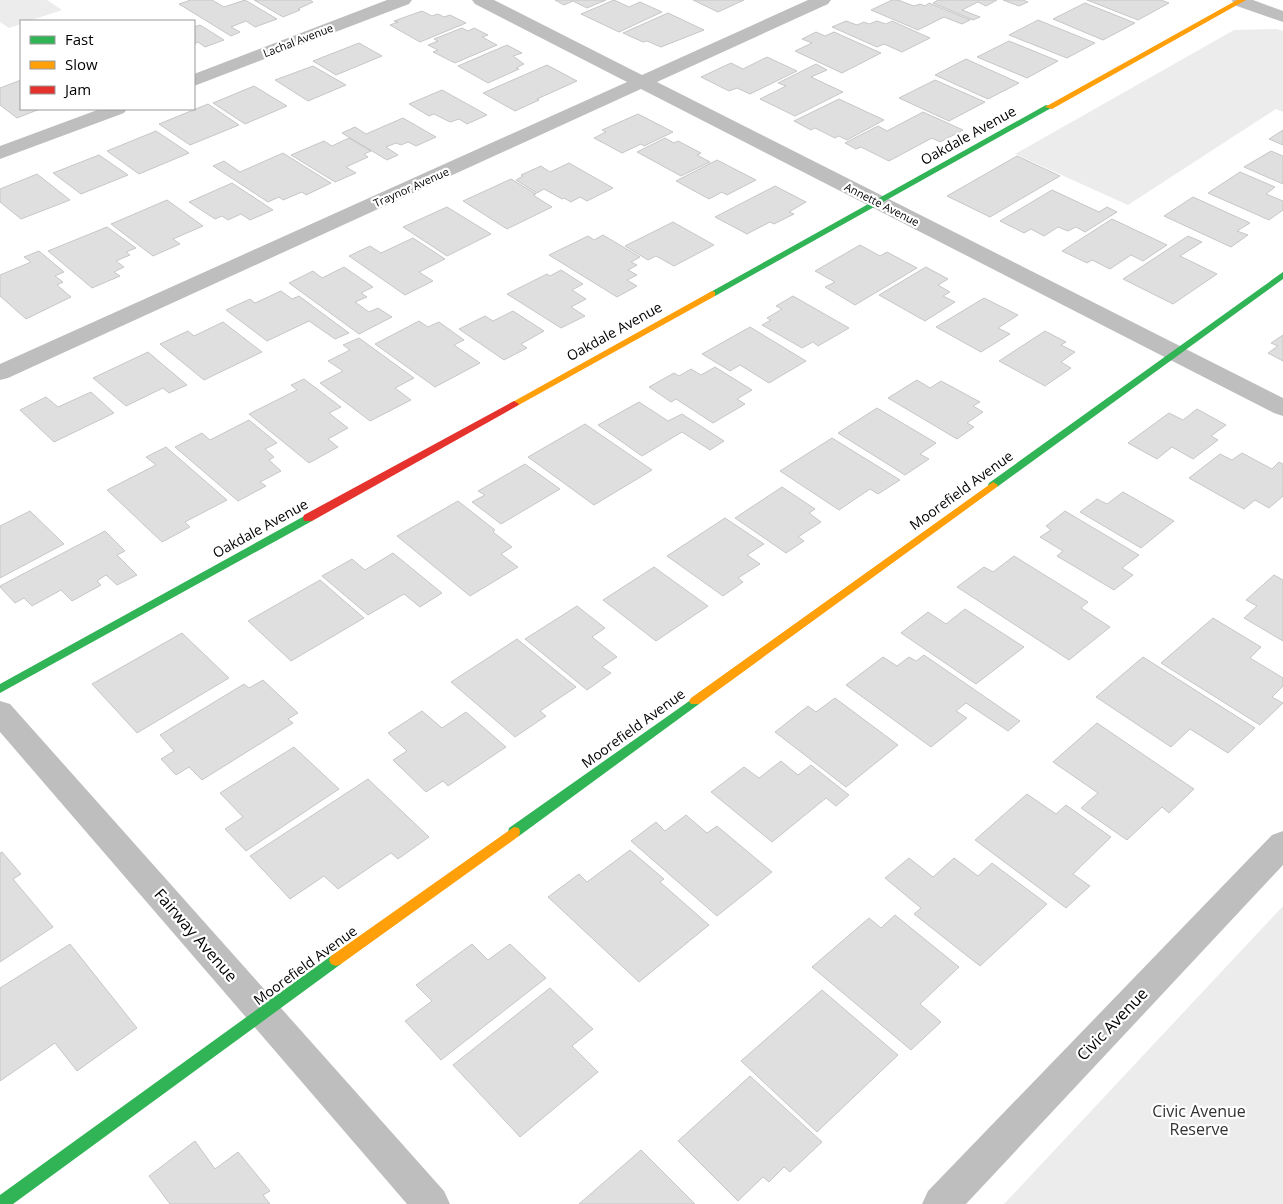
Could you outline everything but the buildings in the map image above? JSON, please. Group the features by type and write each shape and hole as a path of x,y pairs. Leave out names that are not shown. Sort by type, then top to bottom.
{"street":[{"name":"Lachal Avenue","path":"195,80 403,0"},
{"name":"Annette Avenue","path":"482,0 1283,408"},
{"name":"Traynor Avenue","path":"0,373 822,0"},
{"path":"1241,1 1283,17"},
{"name":"Oakdale Avenue","path":"0,689 1241,1"},
{"path":"0,153 114,110"},
{"name":"Moorefield Avenue","path":"0,1204 1283,276"},
{"name":"Fairway Avenue","path":"0,712 431,1204"},
{"name":"Civic Avenue","path":"941,1204 1283,844"}],"green space":[{"path":"0,0 47,0 62,10 32,20 20,20 20,24 9,28 0,22"},
{"path":"1277,29 1283,31 1283,112 1276,109 1128,205 1015,154 1234,30"},
{"name":"Civic Avenue Reserve","path":"1283,906 1283,1204 1004,1204"}],"traffic: fast":[{"path":"712,294 1049,107"},
{"path":"993,485 1283,275"},
{"path":"0,689 308,518"},
{"path":"514,832 695,701"},
{"path":"0,1204 336,960"}],"traffic: slow":[{"path":"1049,107 1242,0"},
{"path":"514,404 712,294"},
{"path":"695,701 993,485"},
{"path":"336,960 514,832"}],"traffic: jam":[{"path":"308,518 514,404"}]}
